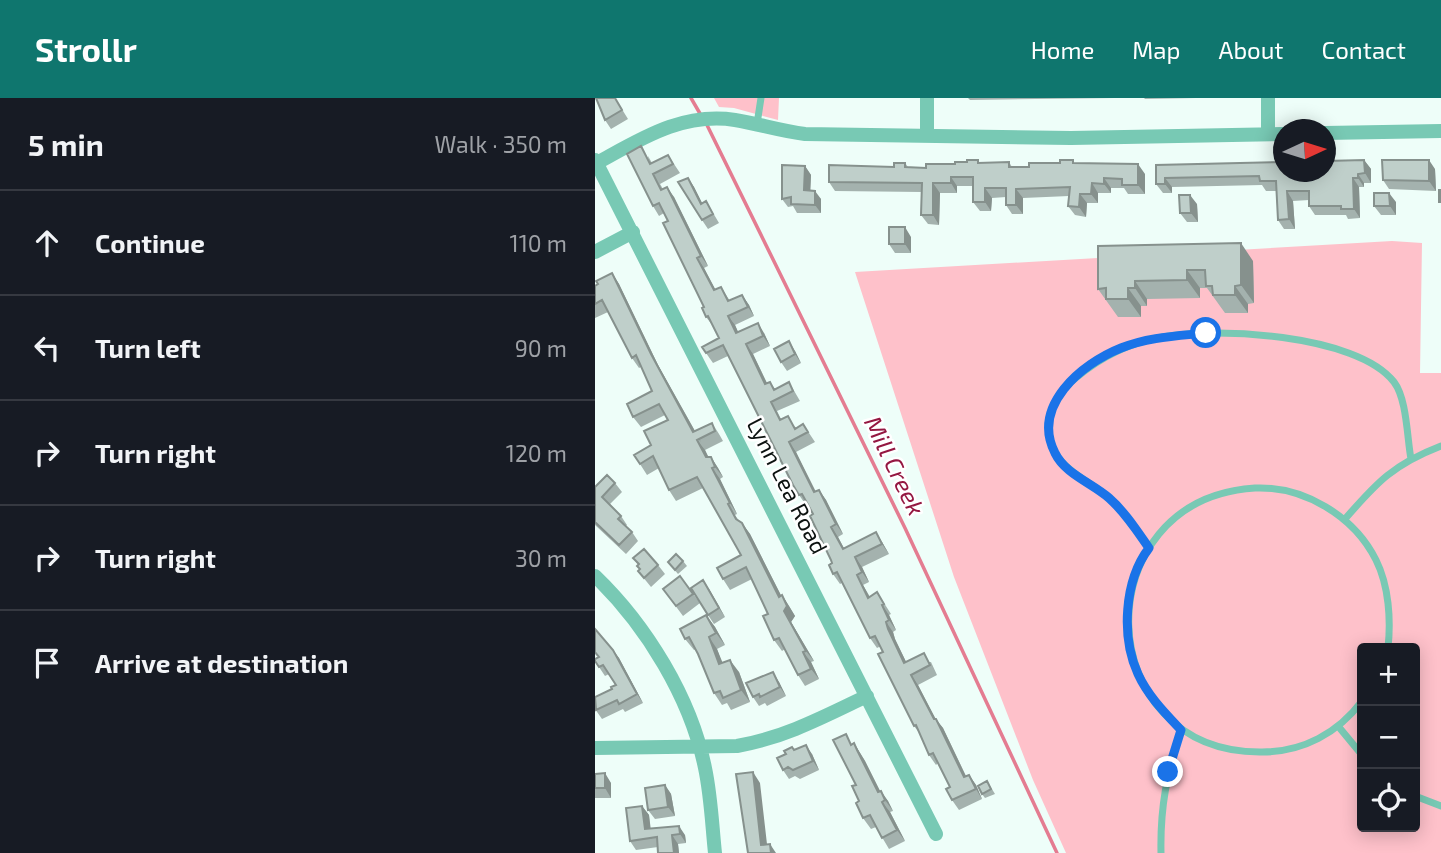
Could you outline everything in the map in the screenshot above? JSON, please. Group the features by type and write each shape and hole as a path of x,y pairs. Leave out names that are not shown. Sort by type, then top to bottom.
{"street":[{"path":"927,98 927,136"},
{"path":"1268,98 1273,120"},
{"path":"596,161 649,134 691,120 734,120 805,134 1070,138 1273,134"},
{"path":"1336,134 1441,131"},
{"name":"Lynn Lea Road","path":"596,161 936,834"},
{"path":"595,251 633,232"},
{"path":"595,576 630,613 657,653 687,712 705,767 715,853"},
{"path":"595,748 737,746 758,743 867,696"}],"lane":[{"path":"757,125 761,98"},
{"path":"1149,548 1109,498 1064,465 1056,455 1048,435 1053,406 1067,384 1120,348 1158,337 1206,333 1293,338 1341,351 1372,364 1395,383 1401,394 1411,459"},
{"path":"1345,519 1376,483 1411,459 1441,446"},
{"path":"1358,706 1338,726 1303,746 1279,752 1228,750 1181,730 1155,701 1137,673 1129,643 1127,611 1133,582 1149,548 1178,515 1207,498 1231,491 1257,488 1298,494 1322,504 1345,519 1362,537 1377,561 1386,591 1390,625 1388,643"},
{"path":"1338,726 1357,749"},
{"path":"1161,853 1162,802 1181,730"},
{"path":"1420,798 1441,806"}],"shaded area":[{"path":"714,98 779,98 778,120 734,108 719,107"},
{"path":"1392,241 1422,243 1420,373 1441,373 1441,853 1066,853 1033,780 954,577 855,272"}],"building":[{"path":"596,98 615,98 622,110 605,120"},
{"path":"641,146 650,164 668,155 673,164 653,174 661,190 667,187 701,256 697,258 714,290 721,287 728,301 742,295 748,307 728,316 736,333 758,323 763,336 746,344 765,384 770,382 774,390 789,382 793,391 771,402 780,420 788,416 795,429 803,424 808,432 789,442 814,492 819,490 836,524 831,527 843,549 876,532 882,544 855,557 862,572 857,575 868,598 877,592 884,604 882,605 889,620 886,622 888,629 904,663 924,653 930,665 911,675 964,777 969,775 976,789 952,800 946,789 950,787 933,753 929,755 878,654 883,652 875,636 870,638 837,572 833,574 829,565 831,560 810,516 813,514 802,494 799,495 793,485 723,345 706,353 702,347 719,338 708,316 706,317 702,308 704,307 663,223 668,221 659,203 653,206 627,154"},
{"path":"978,160 978,163 1009,162 1009,167 1029,167 1029,163 1060,163 1060,160 1073,160 1073,163 1138,164 1138,185 1122,185 1122,179 1104,178 1104,184 1092,183 1091,194 1080,194 1079,207 1068,206 1070,187 1016,189 1016,205 1006,205 1006,188 985,188 985,202 973,202 973,177 951,177 951,183 933,183 933,215 921,215 922,183 829,182 829,165 894,167 894,163 905,163 905,167 926,168 926,164 955,164"},
{"path":"1364,160 1365,173 1353,178 1354,209 1341,209 1341,206 1309,206 1309,191 1287,191 1289,219 1278,220 1276,182 1336,182 1336,161"},
{"path":"1382,160 1429,160 1429,181 1383,180"},
{"path":"1273,162 1273,181 1260,181 1259,176 1165,178 1165,184 1156,184 1156,165"},
{"path":"782,165 805,166 804,190 815,191 815,205 791,204 791,197 782,199"},
{"path":"688,178 701,204 706,201 713,214 702,220 678,182"},
{"path":"1374,193 1389,193 1390,206 1374,206"},
{"path":"1179,195 1190,195 1191,213 1180,213"},
{"path":"889,227 905,227 905,244 889,244"},
{"path":"1241,243 1241,285 1235,286 1235,295 1213,295 1212,286 1206,286 1205,270 1187,270 1187,280 1135,281 1135,288 1128,288 1128,299 1106,299 1106,288 1098,289 1098,246"},
{"path":"612,273 693,432 712,423 715,431 697,440 706,457 711,457 715,467 712,468 730,503 728,504 736,519 742,523 779,597 782,595 787,606 784,611 806,651 803,652 811,669 798,675 779,638 774,640 763,616 768,614 746,567 723,579 717,568 741,555 697,477 669,490 653,456 640,464 634,455 651,445 644,431 668,420 659,404 633,417 627,404 652,391 636,355 632,358 602,300 595,304 595,286 598,284 596,281"},
{"path":"789,341 795,354 781,362 774,349"},
{"path":"607,475 615,483 602,497 621,516 618,519 632,532 619,545 595,522 595,487"},
{"path":"644,549 658,565 644,578 638,571 639,564 633,558"},
{"path":"676,554 683,561 675,570 668,562"},
{"path":"680,576 693,594 676,606 663,589"},
{"path":"703,580 719,608 708,615 691,588"},
{"path":"706,615 716,633 709,637 719,664 730,660 741,690 723,698 720,691 714,693 689,637 685,639 680,629"},
{"path":"595,629 613,650 637,694 619,704 617,700 596,710 595,697 616,685 603,665 599,667 595,661 599,657 595,652"},
{"path":"773,672 780,687 760,697 759,694 753,697 746,683"},
{"path":"846,734 851,745 854,743 878,792 881,791 885,800 882,802 897,830 882,838 870,815 863,818 852,786 856,785 833,740"},
{"path":"806,745 813,761 793,770 788,767 783,770 777,758 792,747 794,750"},
{"path":"753,772 761,845 770,844 771,853 748,853 736,774"},
{"path":"605,773 605,788 595,788 595,774"},
{"path":"987,781 991,789 982,794 978,786"},
{"path":"665,785 668,807 648,810 645,788"},
{"path":"642,806 645,829 679,826 680,834 672,835 674,853 658,853 657,837 630,841 626,808"}],"waterway":[{"name":"Mill Creek","path":"691,98 702,117"},
{"name":"Mill Creek","path":"706,123 905,528 1057,853"}],"route":[{"path":"1168,772 1181,730 1155,701 1137,673 1129,643 1127,611 1133,582 1149,548 1109,498 1064,465 1056,455 1048,435 1049,422 1053,406 1067,384 1120,348 1158,337 1206,333"}]}
